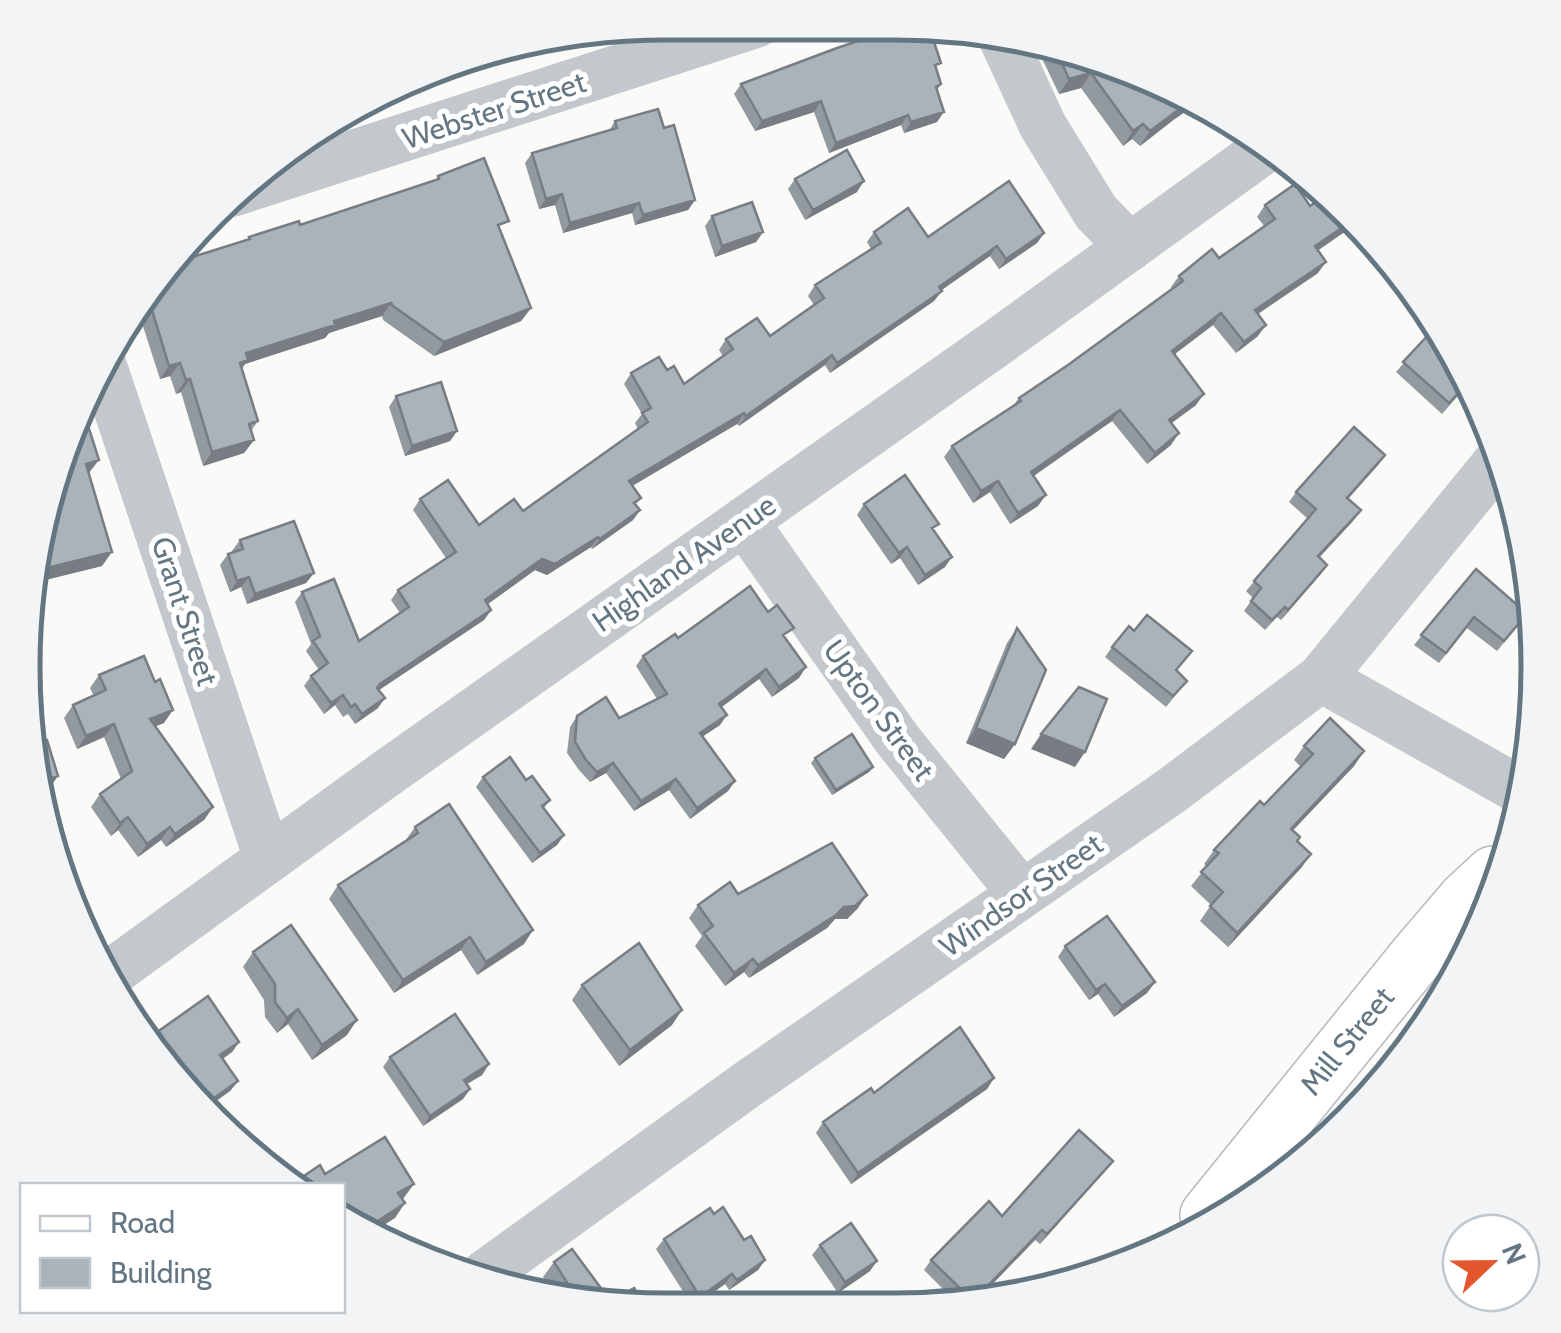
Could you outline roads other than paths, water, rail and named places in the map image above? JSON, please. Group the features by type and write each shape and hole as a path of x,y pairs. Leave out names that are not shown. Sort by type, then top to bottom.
{"main road":[{"name":"Mill Street","path":"1218,1203 1418,955 1481,885"}],"street":[{"name":"Webster Street","path":"269,182 707,40"},
{"path":"1008,50 1043,126 1096,212 1130,247"},
{"name":"Highland Avenue","path":"118,968 1256,155"},
{"name":"Grant Street","path":"108,382 268,859"},
{"name":"Windsor Street","path":"493,1269 1170,790 1321,678 1490,471"},
{"name":"Upton Street","path":"744,521 897,738 1022,894"},
{"path":"1321,678 1510,784"}]}
